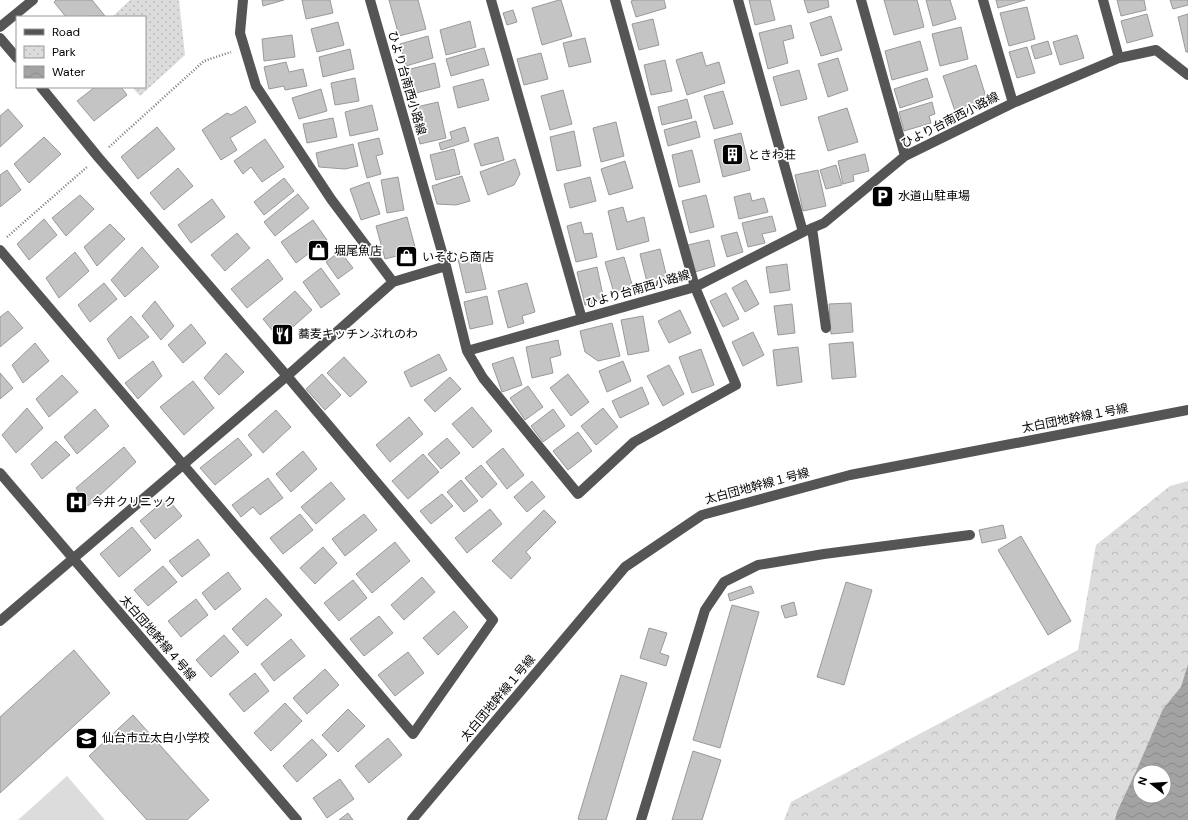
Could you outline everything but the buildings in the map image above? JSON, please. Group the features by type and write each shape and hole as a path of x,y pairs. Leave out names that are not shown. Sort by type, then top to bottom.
{"street":[{"path":"0,27 33,0"},
{"path":"243,0 240,33 256,86 331,198 393,282"},
{"name":"ひより台南西小路線","path":"370,0 446,266 467,351 695,287 807,230 824,223 905,156 1013,103 1119,58 1156,50 1188,75"},
{"path":"491,0 582,319"},
{"path":"467,351 483,378 578,494 634,442 736,385 695,287 615,0"},
{"path":"738,0 807,230 826,328"},
{"path":"861,0 905,156"},
{"path":"983,0 1013,103"},
{"path":"1103,0 1119,58"},
{"path":"0,38 16,57"},
{"path":"0,250 413,734 493,620 287,376 98,157 42,88"},
{"path":"0,621 287,376 393,282 446,266"},
{"name":"太白団地幹線１号線","path":"412,820 625,567 702,514 850,475 1188,410"},
{"name":"太白団地幹線４号線","path":"0,473 72,559 297,820"},
{"path":"641,820 705,610 724,582 758,565 824,554 970,535"}],"path":[{"path":"6,238 204,61 245,48"}],"green space":[{"path":"130,0 179,0 185,55 140,96 133,88 146,88 146,16 113,16"},
{"path":"1188,481 1188,820 784,820 791,802 1078,650 1096,545 1170,486"},
{"path":"67,776 105,820 18,820"}],"water":[{"path":"1188,664 1188,820 1115,820 1117,812 1132,780 1132,804 1172,804 1172,764 1139,764 1163,709 1181,687"}],"place":[{"name":"ときわ荘","path":"732,155"},
{"name":"水道山駐車場","path":"882,196"},
{"name":"堀尾魚店","path":"318,251"},
{"name":"いそむら商店","path":"406,257"},
{"name":"蕎麦キッチンぶれのわ","path":"282,334"},
{"name":"今井クリニック","path":"77,502"},
{"name":"仙台市立太白小学校","path":"87,738"}]}
